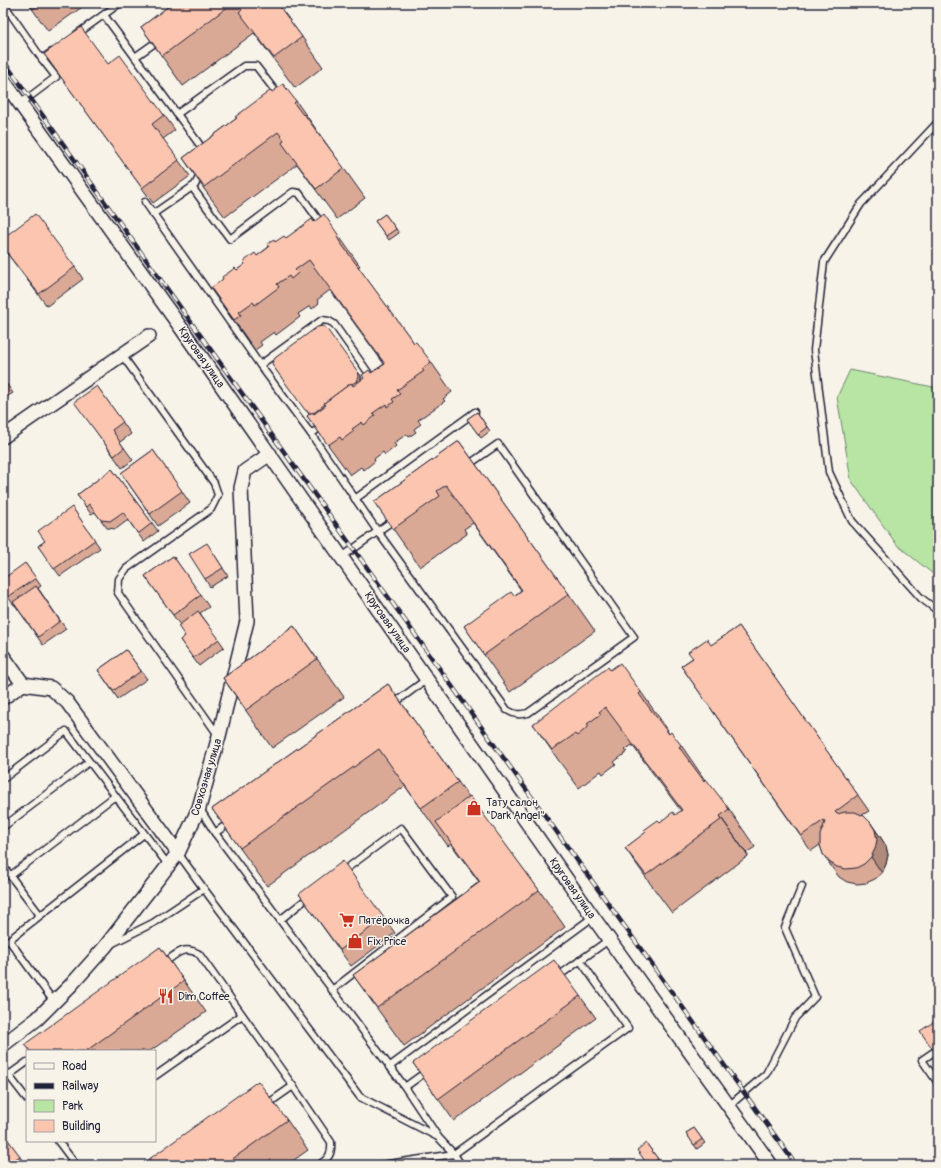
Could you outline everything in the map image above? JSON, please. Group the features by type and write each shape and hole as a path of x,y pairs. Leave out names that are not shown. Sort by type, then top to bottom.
{"street":[{"name":"Круговая улица","path":"3,80 180,325 593,917 771,1165"},
{"path":"3,437 149,336"},
{"name":"Совхозная улица","path":"3,1045 37,1019 72,984 105,947 178,853 199,808 219,736 247,621 241,488 245,471 270,454"},
{"path":"3,656 23,684"},
{"path":"3,698 23,684 51,688 67,702 178,853"}],"lane":[{"path":"3,3 56,77 20,104"},
{"path":"73,37 120,3"},
{"path":"104,15 207,155"},
{"path":"135,57 166,35"},
{"path":"42,59 55,50"},
{"path":"177,114 244,66 256,66 283,101"},
{"path":"938,122 861,204 824,262 814,350 829,472 852,521 921,598 938,611"},
{"path":"153,214 195,185 205,165"},
{"path":"192,187 230,239 293,192 299,193 320,222 321,228"},
{"path":"144,202 310,434 378,532 507,710 513,714 521,715 528,713 634,637 498,444 460,471"},
{"path":"260,365 322,320 329,321 334,324 371,376 372,382"},
{"path":"122,356 214,484 218,495 211,509 126,569 119,579 118,593 219,736"},
{"path":"355,499 475,412"},
{"path":"310,434 329,421"},
{"path":"342,557 403,513"},
{"path":"389,707 428,679"},
{"path":"3,779 66,731 169,866"},
{"path":"3,827 89,762"},
{"path":"10,876 115,796"},
{"path":"199,808 215,833 404,1087 438,1137 462,1165"},
{"path":"215,833 234,819"},
{"path":"332,990 452,897 402,828 334,878"},
{"path":"54,1002 9,940 144,834"},
{"path":"178,853 360,1097 438,1137"},
{"path":"3,866 40,915"},
{"path":"729,1106 766,1074 795,1018 815,997 785,928 802,886"},
{"path":"105,947 153,923 204,889"},
{"path":"280,920 316,892"},
{"path":"389,1067 593,917"},
{"path":"549,983 610,939"},
{"path":"156,969 182,950 191,950 199,954 331,1142 332,1151 326,1160 319,1165"},
{"path":"382,1165 454,1154 628,1028 580,960"},
{"path":"156,1075 242,1015"},
{"path":"938,1049 922,1060 938,1083"},
{"path":"9,1075 26,1063"},
{"path":"3,1068 26,1098"},
{"path":"404,1087 430,1069"},
{"path":"261,1109 292,1086"},
{"path":"60,1142 76,1165"}],"green space":[{"path":"850,370 938,388 938,578 897,545 851,480 837,397"}],"building":[{"path":"28,3 41,3 33,9"},
{"path":"173,3 233,3 162,56 141,27"},
{"path":"237,3 277,3 302,37 274,58 239,12 242,10"},
{"path":"81,27 108,64 120,55 164,115 152,124 179,160 142,188 44,54"},
{"path":"283,84 296,101 294,103 303,115 304,114 344,168 316,189 282,143 284,140 278,132 204,187 183,158 237,118 235,117 271,90 272,92"},
{"path":"35,214 75,267 39,294 3,248 3,238"},
{"path":"324,214 339,236 337,237 340,242 414,343 416,342 431,362 422,369 424,371 397,390 400,394 392,399 394,402 387,407 386,404 373,413 375,416 364,425 362,422 352,429 354,431 342,440 340,437 328,445 307,416 312,412 314,414 326,405 324,403 351,383 353,386 364,378 362,375 369,370 371,373 385,364 309,260 295,270 298,273 291,279 289,276 277,284 279,287 255,305 253,302 239,312 241,315 234,320 211,288 223,279 222,277 235,268 237,270 245,264 243,262 255,253 257,256 269,247 267,244 274,240 275,242 284,236 286,238 312,219 314,222"},
{"path":"385,214 396,229 386,236 375,221"},
{"path":"323,326 358,372 358,378 357,381 352,384 351,383 324,403 325,404 315,412 311,413 305,410 272,363 275,358 317,327"},
{"path":"97,386 123,422 112,430 124,448 114,456 74,402"},
{"path":"477,412 487,427 478,434 467,419"},
{"path":"459,441 569,594 484,655 464,626 511,592 514,596 522,590 446,485 437,491 440,496 393,529 374,502"},
{"path":"153,450 182,491 150,514 121,473"},
{"path":"112,469 152,523 138,534 123,512 110,521 101,520 89,504 86,507 77,495"},
{"path":"72,507 95,540 54,569 38,546 45,541 38,531"},
{"path":"207,543 223,568 205,579 189,554"},
{"path":"173,556 201,595 173,615 145,576"},
{"path":"25,563 36,578 8,597 3,590 3,579"},
{"path":"36,586 60,621 38,637 13,602"},
{"path":"198,611 219,639 193,658 180,640 185,636 178,626"},
{"path":"294,626 317,659 246,710 223,678"},
{"path":"739,626 858,795 835,812 837,814 855,812 864,816 875,830 877,840 875,849 871,857 864,864 856,868 846,869 837,867 829,862 823,854 820,845 820,835 825,822 824,820 801,836 681,666 693,658 688,652 707,639 711,645"},
{"path":"126,650 141,671 113,691 98,670"},
{"path":"620,663 641,692 639,694 669,734 671,732 681,745 679,747 704,781 706,779 729,809 720,816 722,819 646,875 625,848 646,832 644,830 658,820 660,822 673,812 675,815 682,810 605,707 599,712 601,714 587,724 589,726 577,736 575,734 552,750 533,724 608,667 610,670"},
{"path":"388,684 458,782 421,808 379,749 240,848 212,809"},
{"path":"470,796 539,890 377,1008 353,975 480,882 436,822"},
{"path":"343,861 384,918 340,950 299,894"},
{"path":"160,947 184,981 87,1050 29,1050 25,1044"},
{"path":"554,960 580,996 438,1099 413,1063"},
{"path":"938,1019 938,1057 920,1031"},
{"path":"258,1081 287,1120 224,1165 141,1165"},
{"path":"694,1128 702,1139 694,1145 686,1133"},
{"path":"3,1139 5,1142 8,1140 20,1156 7,1165 3,1165"},
{"path":"646,1143 658,1159 650,1165 648,1165 637,1150"}],"railway":[{"path":"3,60 796,1165"}],"place":[{"name":"Тату салон \"Dark Angel\"","path":"474,808"},
{"name":"Пятёрочка","path":"347,920"},
{"name":"Fix Price","path":"355,941"},
{"name":"Dim Coffee","path":"166,996"}]}
